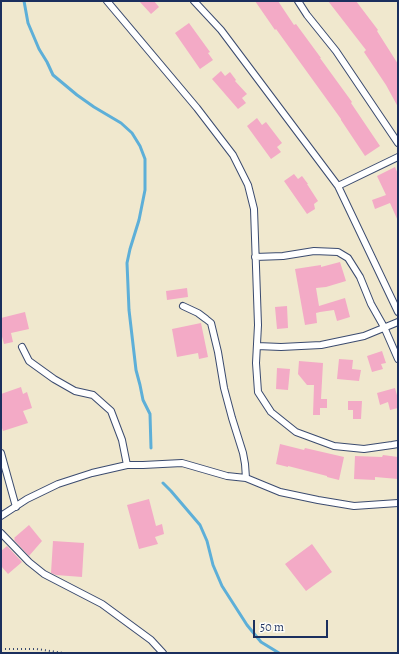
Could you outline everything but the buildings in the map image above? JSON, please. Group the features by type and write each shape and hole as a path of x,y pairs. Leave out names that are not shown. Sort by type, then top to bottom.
{"lane":[{"path":"107,1 197,108 233,155 248,185 254,209 258,325 256,363 258,392 271,412 296,432 334,446 364,448 398,444"},
{"path":"194,1 221,30 338,186 398,312"},
{"path":"298,1 307,15 336,51 398,142"},
{"path":"338,186 398,157"},
{"path":"256,257 283,256 314,251 338,252 348,258 360,277 371,304 384,327 398,359"},
{"path":"183,306 198,313 211,323 224,388 243,453 246,478"},
{"path":"257,346 281,347 321,345 364,336 398,322"},
{"path":"22,347 29,361 54,379 75,391 93,395 111,411 122,440 127,465"},
{"path":"1,453 16,507"},
{"path":"1,516 27,499 58,484 92,474 127,465 182,463 227,476 246,478 280,492 318,500 354,506 398,503"},
{"path":"1,533 29,562 44,574 102,604 151,640 163,653"}],"path":[{"path":"1,649 37,650 64,653"}],"waterway":[{"path":"24,1 28,23 39,49 53,75 77,95 121,123 132,133 140,146 145,159 145,190 139,220 127,263 129,310 136,370 143,400 150,414 151,448"},
{"path":"163,483 200,525 207,541 213,565 222,586 247,625 261,642 279,653"}]}
